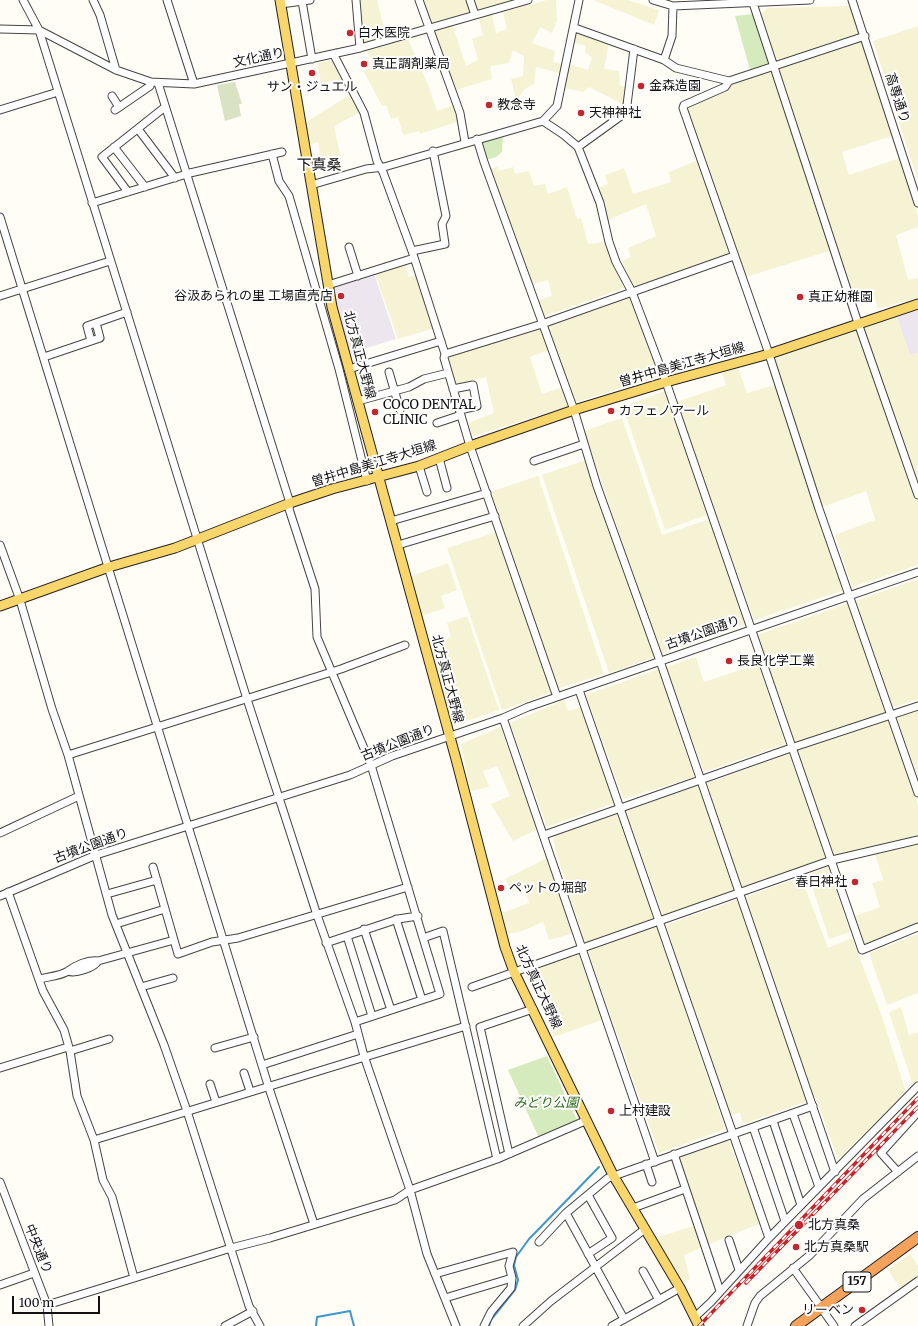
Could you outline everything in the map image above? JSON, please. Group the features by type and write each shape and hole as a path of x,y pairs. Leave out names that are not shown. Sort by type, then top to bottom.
{"highway":[{"name":"157","path":"804,1326 918,1237"},
{"name":"157","path":"796,1326 823,1310 918,1244"}],"main road":[{"name":"北方真正大野線","path":"280,2 328,285 349,369 380,477 450,736 499,926 514,972 533,1009 585,1121 613,1176 680,1288 699,1326"},
{"name":"曽井中島美江寺大垣線","path":"0,606 108,567 199,539 290,503 332,489 367,481 419,466 470,446 574,410 666,382 769,354 918,304"}],"street":[{"path":"23,0 39,30 92,203 199,539 247,699 326,943 355,1022 364,1056 410,1190 426,1254 456,1326"},
{"path":"93,0 100,15 116,70"},
{"path":"167,0 194,84"},
{"path":"280,2 306,0 312,58"},
{"path":"356,0 360,48"},
{"path":"419,0 431,28 460,113 465,142"},
{"path":"470,0 475,15"},
{"name":"文化通り","path":"0,29 39,30 116,70 154,82 194,84 360,48 528,0"},
{"path":"311,185 543,121 557,106 575,28 579,0"},
{"path":"653,0 673,6 810,0"},
{"name":"高専通り","path":"852,0 865,36 918,203"},
{"path":"753,2 858,323 918,495"},
{"path":"664,60 672,36 673,6"},
{"path":"575,28 664,60 676,68 729,80 865,36"},
{"path":"578,147 621,116 628,105 634,49"},
{"path":"336,53 335,57 346,81 364,113 369,136 413,254 445,354 444,358 448,373 470,446 557,697"},
{"path":"729,80 724,87 684,105 683,108 769,354 821,516 918,793"},
{"path":"112,96 117,108 154,82 165,107 290,503 289,509 315,589 317,638 330,673 371,765 418,916 440,994 355,1022"},
{"path":"0,110 58,92"},
{"path":"128,192 102,157 165,107"},
{"path":"543,121 564,135 578,147 600,203 609,242 616,262 632,292 666,382 791,748 832,860 862,950 918,928"},
{"path":"138,129 175,178"},
{"path":"477,139 574,410 597,486 660,661 835,1172"},
{"path":"114,147 145,187"},
{"path":"328,285 358,276 413,254 445,244 442,224 446,216 433,151"},
{"path":"92,203 186,174 282,152"},
{"path":"272,154 279,181 289,196 339,369 367,481"},
{"path":"0,217 268,1085 314,1224"},
{"path":"349,247 358,276"},
{"path":"445,354 542,324 734,256"},
{"path":"0,296 110,260"},
{"path":"44,357 91,342 87,326 127,312"},
{"path":"349,369 441,342"},
{"path":"389,372 400,410"},
{"path":"358,401 409,387 424,379 448,373"},
{"path":"437,423 477,406 473,385 453,389"},
{"path":"534,461 584,444"},
{"path":"439,458 447,488"},
{"path":"419,466 427,492"},
{"path":"391,521 487,493"},
{"path":"398,545 495,516"},
{"path":"0,545 20,600 52,709 68,755 106,894 140,987 164,1045 232,1248 249,1306 253,1310 260,1326"},
{"name":"古墳公園通り","path":"0,896 96,855 350,775 392,756 503,718 557,697 918,572"},
{"path":"68,755 330,673 405,645"},
{"path":"579,690 769,1238"},
{"path":"544,835 701,781 791,748 918,706"},
{"path":"503,718 655,1162"},
{"path":"0,833 79,796"},
{"path":"472,987 832,860 918,840"},
{"path":"153,866 178,954 212,942 224,941 317,915 408,887"},
{"path":"106,894 157,880"},
{"path":"8,892 48,1002 64,1030 69,1049 77,1096 94,1140 103,1180 112,1197 134,1278"},
{"path":"116,924 165,909"},
{"path":"326,943 396,919 418,916"},
{"path":"396,919 422,1000"},
{"path":"364,929 391,1010"},
{"path":"423,938 443,931 497,1159"},
{"path":"347,936 372,1016"},
{"path":"39,979 68,971 72,967 94,960 98,961 174,940"},
{"path":"140,987 173,978"},
{"path":"510,1154 480,1027 533,1009"},
{"path":"94,1140 268,1085 466,1026"},
{"path":"262,1065 358,1034"},
{"path":"215,1048 254,1037"},
{"path":"0,1068 109,1039"},
{"path":"244,1073 250,1091"},
{"path":"210,1084 216,1102"},
{"path":"695,1317 785,1221 835,1172 918,1086"},
{"path":"539,1242 566,1213 613,1176 813,1106"},
{"path":"898,1172 881,1153 918,1112"},
{"path":"793,1114 818,1187"},
{"path":"47,1305 395,1200 410,1190 510,1154 585,1121"},
{"path":"773,1121 801,1205"},
{"path":"753,1127 785,1221"},
{"path":"674,1154 720,1291"},
{"path":"747,1326 755,1303 760,1296 810,1255 863,1198 918,1156"},
{"path":"646,1164 652,1182"},
{"name":"中央通り","path":"0,1182 47,1305 49,1326"},
{"path":"633,1208 685,1189"},
{"path":"588,1195 612,1238 588,1254"},
{"path":"566,1213 624,1320"},
{"path":"524,1326 551,1301 645,1229"},
{"path":"729,1240 740,1270"},
{"path":"435,1274 514,1252 509,1266 512,1278 511,1288 491,1312 484,1326"},
{"path":"793,1268 834,1326"},
{"path":"643,1271 659,1300"},
{"path":"0,1285 34,1272"},
{"path":"444,1298 512,1278"},
{"path":"856,1326 918,1281"},
{"path":"612,1326 680,1288"},
{"path":"225,1326 253,1310"}],"shaded area":[{"path":"357,0 377,0 386,36 364,43 359,26"},
{"path":"422,0 468,0 472,12 431,23"},
{"path":"474,0 514,0 477,10"},
{"path":"547,0 556,0 557,21 552,33 540,27 532,43 555,51 553,62 563,64 562,74 536,67 534,84 525,89 516,100 511,79 523,76 524,56 513,50 509,63 490,66 492,79 456,90 435,31 453,26 466,66 478,60 472,39 483,35 479,19 492,15 496,33 507,29 503,12"},
{"path":"593,0 628,0 659,10 654,25"},
{"path":"850,6 859,35 776,61 760,15 767,8"},
{"path":"918,26 918,181 873,41"},
{"path":"579,33 609,42 604,69 619,71 620,85 628,88 624,105 589,87 583,92 564,88 568,64 588,70 592,58 585,52 586,46 573,42 575,34"},
{"path":"408,39 429,87 437,111 456,104 460,121 420,134 419,131 403,135 398,117 391,119 386,105 382,106 364,72 374,66 367,51"},
{"path":"861,40 892,136 842,152 849,175 900,158 918,216 918,227 896,235 908,280 918,278 918,298 878,308 871,288 852,295 778,68"},
{"path":"334,60 344,79 321,83 317,63"},
{"path":"770,71 773,75 832,250 746,277 687,107 726,92 735,82"},
{"path":"351,94 359,113 334,126 342,165 323,169 318,142 308,145 305,123"},
{"path":"698,160 729,254 633,287 622,261 631,257 628,248 656,236 646,204 607,220 598,188 608,184 605,175 624,168 633,194 671,182 669,172"},
{"path":"497,167 499,171 513,167 515,174 529,171 534,186 545,184 548,194 567,187 577,219 581,218 588,244 604,242 624,288 545,316 539,300 552,296 548,280 533,284 489,169"},
{"path":"405,265 409,277 417,275 432,329 398,339 375,273"},
{"path":"374,273 396,339 347,354 332,285"},
{"path":"627,296 630,297 659,376 573,403 547,325"},
{"path":"918,308 918,353 910,356 896,315"},
{"path":"896,315 910,355 918,353 918,488 862,326"},
{"path":"539,327 542,328 549,350 530,357 542,394 563,387 569,406 473,436 468,423 494,413 486,377 455,385 447,360 448,357"},
{"path":"858,330 918,504 918,565 852,587 835,535 875,520 866,491 823,507 772,357"},
{"path":"738,368 747,393 775,385 844,590 754,620 676,402 726,385 722,373"},
{"path":"665,391 707,515 665,530 623,407"},
{"path":"622,418 662,535 710,519 746,624 661,654 584,431"},
{"path":"586,460 655,657 609,673 542,475"},
{"path":"538,476 604,674 556,689 490,492"},
{"path":"497,532 553,692 502,710 447,548"},
{"path":"448,563 457,590 441,596 445,608 421,616 409,577"},
{"path":"918,579 918,699 893,707 856,601"},
{"path":"849,603 918,805 918,836 834,856 757,635"},
{"path":"467,616 499,710 452,726 430,646 451,637 447,623"},
{"path":"696,657 704,682 758,664 785,744 704,772 666,667"},
{"path":"659,669 694,777 623,799 586,695"},
{"path":"564,700 568,711 582,707 614,803 547,827 510,723"},
{"path":"918,711 918,777 897,718"},
{"path":"500,727 538,829 513,841 491,804 510,796 497,766 483,771 489,787 471,791 461,744"},
{"path":"789,754 826,859 742,889 707,783"},
{"path":"698,786 736,891 663,916 626,811"},
{"path":"618,814 655,918 585,943 556,852 553,836"},
{"path":"918,842 918,924 865,945 855,916 880,907 872,883 883,880 875,853"},
{"path":"547,858 574,933 549,940 543,922 522,931 508,934 502,913 529,903 525,888 512,892 505,879"},
{"path":"828,867 850,932 829,939 808,874"},
{"path":"801,877 828,948 852,938 880,1011 906,1092 838,1159 816,1098 743,1124 740,1112 729,1116 666,925"},
{"path":"657,926 725,1129 659,1153 588,951"},
{"path":"918,934 918,993 887,1005 869,953"},
{"path":"578,953 602,1020 554,1037 547,1012 524,972"},
{"path":"901,1007 909,1035 918,1032 918,1081 913,1085 889,1012"},
{"path":"728,1140 761,1223 707,1245 677,1156"},
{"path":"696,1225 703,1247 684,1255 690,1279 684,1282 656,1238"},
{"path":"910,1254 918,1266 918,1277 901,1289 888,1270"}],"green space":[{"path":"754,14 770,64 750,70 735,16"},
{"path":"235,82 242,104 239,104 241,116 225,121 217,85"},
{"path":"503,136 502,152 496,157 486,160 481,141"},
{"name":"みどり公園","path":"547,1056 577,1120 539,1138 508,1070"}],"waterway":[{"path":"489,1326 491,1320 515,1290 518,1280 514,1265 516,1257 529,1239 599,1167"},
{"path":"316,1326 317,1317 350,1311 354,1326"}],"railway":[{"path":"699,1326 918,1098"},
{"path":"746,1283 918,1107"}],"place":[{"name":"白木医院","path":"350,33"},
{"name":"真正調剤薬局","path":"364,64"},
{"name":"サン・ジュエル","path":"312,73"},
{"name":"金森造園","path":"641,86"},
{"name":"教念寺","path":"489,105"},
{"name":"天神神社","path":"581,113"},
{"name":"谷汲あられの里 工場直売店","path":"341,296"},
{"name":"真正幼稚園","path":"800,297"},
{"name":"カフェノアール","path":"611,411"},
{"name":"COCO DENTAL CLINIC","path":"375,412"},
{"name":"長良化学工業","path":"729,661"},
{"name":"春日神社","path":"855,882"},
{"name":"ペットの堀部","path":"501,888"},
{"name":"上村建設","path":"611,1111"},
{"name":"北方真桑","path":"799,1225"},
{"name":"北方真桑駅","path":"796,1247"},
{"name":"リーベン","path":"862,1310"}],"district":[{"name":"下真桑","path":"319,166"}]}
